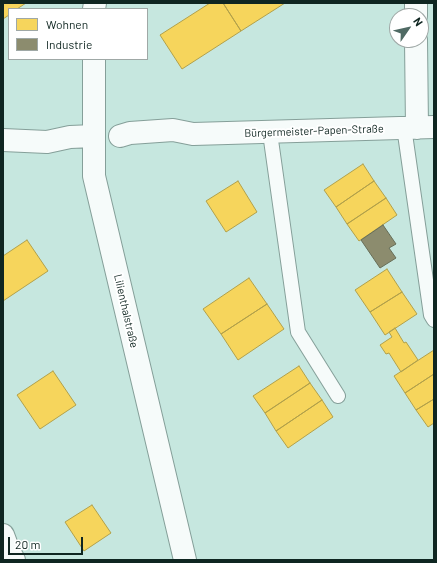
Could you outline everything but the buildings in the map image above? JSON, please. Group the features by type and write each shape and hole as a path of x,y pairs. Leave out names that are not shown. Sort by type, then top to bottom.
{"street":[{"path":"416,48 418,127"},
{"name":"Lilienthalstraße","path":"94,60 94,176 185,560"},
{"name":"Bürgermeister-Papen-Straße","path":"70,137 120,136 131,140 174,140 194,134 270,133 418,127"},
{"path":"3,133 59,132 70,137"},
{"path":"3,140 47,142 70,137"},
{"path":"3,535 14,560"}],"lane":[{"path":"418,127 431,315 434,320"},
{"path":"270,133 298,332 338,396"}]}
